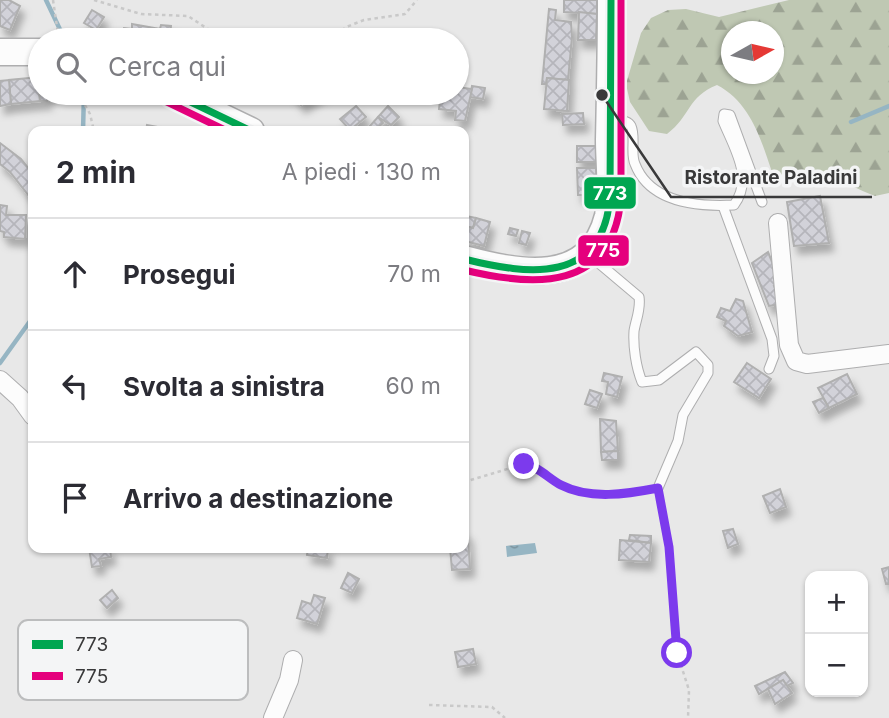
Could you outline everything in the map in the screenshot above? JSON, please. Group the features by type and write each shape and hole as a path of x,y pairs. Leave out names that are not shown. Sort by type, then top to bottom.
{"main road":[{"path":"469,260 514,272 543,272 567,266 587,253 603,228 608,214 611,0"},
{"path":"0,52 28,52"},
{"path":"197,105 241,126"}],"street":[{"path":"778,223 789,345 796,360 807,364 889,354"},
{"path":"0,380 28,409"},
{"path":"273,718 289,680 293,660"}],"lane":[{"path":"610,118 626,121 631,127 633,162 641,177 657,193 673,201 723,206 734,205 742,194 743,172 723,121 724,114 730,116 762,202"},
{"path":"723,206 772,340 774,356 769,369"},
{"path":"587,253 639,297 634,330 642,382 659,380 696,352 708,365 708,373 683,415 678,441 658,488"}],"path":[{"path":"53,0 57,28"},
{"path":"94,0 141,13 188,16 206,28"},
{"path":"345,28 364,20 404,14 417,0"},
{"path":"85,105 93,126"},
{"path":"469,480 524,464 535,466 565,487 590,495 658,488 669,547 677,653 689,690 688,718"},
{"path":"429,705 492,707 505,718"}],"green space":[{"path":"789,0 889,0 889,193 875,196 833,178 787,177 772,172 753,122 738,101 717,85 700,95 667,134 649,131 630,102 626,84 641,33 651,18 668,10 686,9 719,17"}],"water":[{"path":"535,543 537,553 507,557 506,546"}],"building":[{"path":"0,0 9,0 20,6 10,30 0,26"},
{"path":"564,0 597,0 597,14 564,12"},
{"path":"549,9 556,10 555,20 571,22 568,80 547,78 546,84 542,84"},
{"path":"92,10 104,17 97,28 84,23"},
{"path":"579,12 597,14 596,40 578,40"},
{"path":"132,24 154,28 132,28"},
{"path":"28,78 28,102 11,104 9,80"},
{"path":"547,78 569,80 567,111 544,109"},
{"path":"9,80 11,104 0,106 0,81"},
{"path":"472,86 485,88 483,99 470,97"},
{"path":"440,105 468,105 465,121 455,120 456,111 439,109"},
{"path":"356,106 366,117 355,126 346,126 340,119"},
{"path":"388,106 399,117 391,125 378,117"},
{"path":"583,113 584,124 563,125 562,114"},
{"path":"378,117 383,123 380,126 370,126"},
{"path":"0,143 28,168 28,195 10,172 0,164"},
{"path":"577,146 597,146 596,162 577,162"},
{"path":"577,168 596,168 597,195 578,195"},
{"path":"820,196 829,243 794,246 787,202"},
{"path":"0,205 7,206 6,215 26,215 25,239 4,237 4,232 0,231"},
{"path":"469,217 476,218 473,228 469,227"},
{"path":"476,218 490,222 484,246 469,242 469,227 473,228"},
{"path":"510,228 518,230 516,236 508,234"},
{"path":"522,231 530,233 526,245 519,243"},
{"path":"768,252 781,284 774,286 781,304 769,306 752,263"},
{"path":"736,299 743,301 752,332 738,336 724,326 726,321 717,317 721,308 730,311"},
{"path":"747,363 771,379 759,398 734,382"},
{"path":"604,373 622,377 617,397 606,394 608,382 602,381"},
{"path":"847,374 857,394 829,408 818,388"},
{"path":"590,390 602,394 597,408 585,404"},
{"path":"823,398 829,408 819,413 813,402"},
{"path":"600,419 616,421 618,451 601,452"},
{"path":"618,451 618,460 602,460 601,452"},
{"path":"780,489 786,507 770,513 763,496"},
{"path":"733,529 738,544 728,548 723,531"},
{"path":"630,535 651,536 651,543 629,540"},
{"path":"620,540 651,543 649,562 619,560"},
{"path":"469,552 470,569 452,570 450,553"},
{"path":"90,553 111,553 111,557 99,559 101,566 92,567"},
{"path":"307,553 328,553 327,558"},
{"path":"889,567 889,584 886,584 882,569"},
{"path":"348,573 359,579 352,593 341,588"},
{"path":"112,590 118,598 107,608 100,600"},
{"path":"314,595 325,598 317,624 297,618 302,601 311,604"},
{"path":"473,649 476,664 458,667 455,652"},
{"path":"785,672 793,683 787,686 783,680 759,694 755,686"},
{"path":"783,680 792,693 775,704 768,689"}],"waterway":[{"path":"46,0 59,28"},
{"path":"83,126 84,105"},
{"path":"851,122 889,106"},
{"path":"0,363 28,324"}],"transit line":[{"name":"773","path":"469,260 536,270 558,267 578,260 593,246 604,226 610,197 611,0"},
{"name":"775","path":"469,271 517,279 566,276 586,267 603,251 615,229 621,198 621,0"},
{"name":"775","path":"173,105 217,126"},
{"name":"773","path":"197,105 241,126"}],"place":[{"name":"Ristorante Paladini","path":"602,95"}],"route":[{"path":"524,464 535,466 565,487 590,495 612,492 622,494 658,488 669,547 669,582 671,608 676,620 677,653"}]}
